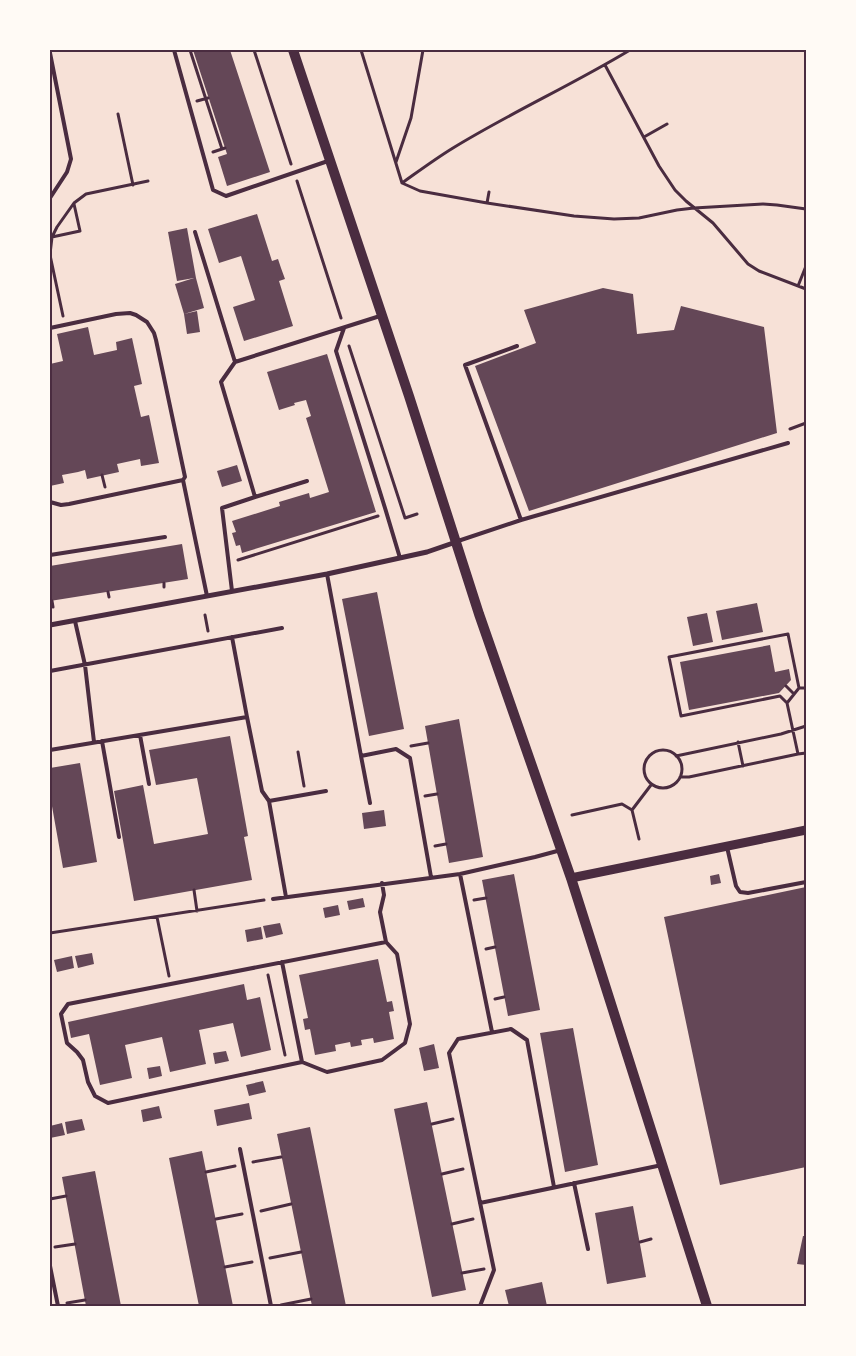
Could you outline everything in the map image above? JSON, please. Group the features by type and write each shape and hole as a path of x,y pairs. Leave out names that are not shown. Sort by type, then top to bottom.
{"main road":[{"path":"292,50 382,316 479,614 571,878 707,1306"}],"street":[{"path":"50,625 327,574 427,552 456,542"},
{"path":"571,878 806,830"}],"lane":[{"path":"174,50 213,190 226,196 330,160"},
{"path":"50,53 71,159 68,169 50,198"},
{"path":"195,232 235,362"},
{"path":"50,328 116,314 130,313 142,318 151,328 156,340 185,477 183,480 207,596"},
{"path":"255,498 221,382 235,362 382,316"},
{"path":"344,328 336,351 400,558"},
{"path":"517,346 465,365 520,520"},
{"path":"456,542 520,520 788,443"},
{"path":"50,502 61,505 68,504 183,480"},
{"path":"232,591 222,508 307,481"},
{"path":"50,555 165,537"},
{"path":"327,574 370,803"},
{"path":"75,621 85,665 94,742"},
{"path":"50,671 282,628"},
{"path":"232,637 262,791 269,801 286,897"},
{"path":"50,750 247,716"},
{"path":"140,735 149,784"},
{"path":"102,741 119,837"},
{"path":"361,756 396,749 410,758 431,877"},
{"path":"269,801 326,790"},
{"path":"727,846 736,886 740,892 748,894 806,882"},
{"path":"273,899 460,874 561,850"},
{"path":"460,874 492,1032"},
{"path":"382,883 384,895 380,912 386,942 397,954 410,1024 404,1043 382,1060 327,1072 302,1062 108,1103 95,1096 88,1082 84,1060 67,1043 61,1014 68,1004 386,942"},
{"path":"282,962 302,1062"},
{"path":"480,1306 494,1267 449,1053 458,1038 511,1029 528,1040 554,1187"},
{"path":"240,1149 271,1306"},
{"path":"480,1202 662,1165"},
{"path":"574,1183 588,1249"},
{"path":"50,1266 58,1306"}],"path":[{"path":"190,50 222,149"},
{"path":"254,50 405,518 417,514"},
{"path":"362,50 402,183"},
{"path":"396,163 411,118 423,50"},
{"path":"402,183 472,137 630,50"},
{"path":"605,65 671,185 686,201 714,223 748,264 759,271 806,289"},
{"path":"118,114 133,185"},
{"path":"644,137 667,124"},
{"path":"65,324 50,254 52,237 66,213 86,194 148,182"},
{"path":"402,183 424,192 487,203 574,216 614,219 639,218 694,208 763,204 806,209"},
{"path":"487,203 489,192"},
{"path":"52,237 80,231 74,204"},
{"path":"798,286 806,266"},
{"path":"790,429 806,423"},
{"path":"238,567 236,561 402,508"},
{"path":"108,592 109,597"},
{"path":"52,601 54,607"},
{"path":"205,615 210,641"},
{"path":"798,754 787,703 780,696 681,716 669,657 788,634 799,688"},
{"path":"733,638 734,644"},
{"path":"718,648 720,654"},
{"path":"786,686 794,694"},
{"path":"799,688 806,688"},
{"path":"787,703 799,688"},
{"path":"676,756 806,726"},
{"path":"738,742 743,766"},
{"path":"657,751 670,752 680,762 680,777 670,787 657,788 651,785 646,780 644,773 646,760 657,751"},
{"path":"298,752 305,794"},
{"path":"680,777 689,777 806,753"},
{"path":"632,810 651,785"},
{"path":"572,815 622,804 632,810 639,839"},
{"path":"194,890 197,910"},
{"path":"50,933 273,899"},
{"path":"157,917 170,984"},
{"path":"266,965 288,1065"},
{"path":"432,1124 463,1118"},
{"path":"442,1174 473,1167"},
{"path":"50,1199 66,1196"},
{"path":"452,1224 483,1217"},
{"path":"640,1242 651,1238"},
{"path":"55,1247 75,1244"},
{"path":"462,1273 494,1267"},
{"path":"278,1306 310,1299"},
{"path":"67,1303 85,1300"}],"building":[{"path":"193,50 230,50 270,172 227,186 218,157 227,154"},
{"path":"257,214 272,261 278,259 285,279 279,281 293,326 244,341 233,307 255,300 241,256 219,263 208,229"},
{"path":"187,228 196,278 204,308 184,314 175,284 194,278 177,281 168,232"},
{"path":"603,288 633,294 637,334 674,330 681,306 764,327 777,433 529,511 475,366 536,343 524,310"},
{"path":"197,311 200,332 187,334 184,314"},
{"path":"88,327 94,355 117,350 116,342 132,338 142,384 134,386 141,417 149,415 159,463 141,466 140,459 117,464 119,472 87,479 85,470 62,475 64,483 50,486 50,364 63,361 57,334"},
{"path":"327,354 376,512 242,553 240,545 236,546 232,533 236,532 232,521 280,506 279,502 309,493 310,498 329,492 306,418 311,416 306,400 279,410 267,372"},
{"path":"237,465 242,481 222,487 217,471"},
{"path":"182,544 188,579 50,601 50,566"},
{"path":"377,592 404,729 369,736 342,599"},
{"path":"757,603 763,632 722,640 716,611"},
{"path":"707,613 713,642 693,646 687,617"},
{"path":"770,645 775,672 789,669 791,680 779,693 689,710 680,662"},
{"path":"459,719 483,857 449,863 425,726"},
{"path":"230,736 248,836 244,837 252,880 134,901 114,791 143,785 154,844 208,834 197,778 156,785 149,750"},
{"path":"80,763 97,862 63,868 50,795 50,768"},
{"path":"384,810 386,826 364,829 362,813"},
{"path":"514,874 540,1010 508,1016 482,880"},
{"path":"719,874 721,883 711,885 710,876"},
{"path":"806,887 806,1167 720,1185 664,917"},
{"path":"363,898 365,907 349,910 347,901"},
{"path":"338,905 340,915 325,918 323,908"},
{"path":"280,923 283,934 266,938 263,926"},
{"path":"261,927 263,939 247,942 245,930"},
{"path":"92,953 94,964 78,968 75,956"},
{"path":"72,956 74,968 57,972 54,960"},
{"path":"378,959 387,1002 392,1001 394,1011 389,1012 394,1039 374,1043 373,1038 361,1040 362,1045 351,1047 350,1042 335,1045 336,1051 315,1055 310,1029 305,1030 303,1019 308,1018 299,975"},
{"path":"244,984 247,1000 260,997 271,1050 241,1057 233,1023 199,1030 206,1064 170,1072 162,1037 125,1045 132,1078 100,1085 89,1034 71,1038 68,1022"},
{"path":"573,1028 598,1165 565,1172 540,1033"},
{"path":"434,1044 439,1068 424,1071 419,1048"},
{"path":"226,1051 229,1061 215,1064 213,1053"},
{"path":"160,1066 162,1076 149,1079 147,1068"},
{"path":"263,1081 266,1092 249,1096 246,1085"},
{"path":"427,1102 466,1290 432,1297 394,1109"},
{"path":"249,1103 252,1119 217,1126 214,1110"},
{"path":"159,1106 162,1118 143,1122 141,1110"},
{"path":"82,1119 85,1130 67,1134 65,1122"},
{"path":"62,1123 65,1135 50,1138 50,1126"},
{"path":"310,1127 346,1306 312,1306 277,1134"},
{"path":"202,1151 233,1306 199,1306 169,1158"},
{"path":"95,1171 121,1306 86,1306 62,1177"},
{"path":"633,1206 646,1277 607,1284 595,1213"},
{"path":"803,1236 806,1236 806,1265 797,1264"},
{"path":"542,1282 547,1306 509,1306 505,1290"}]}
